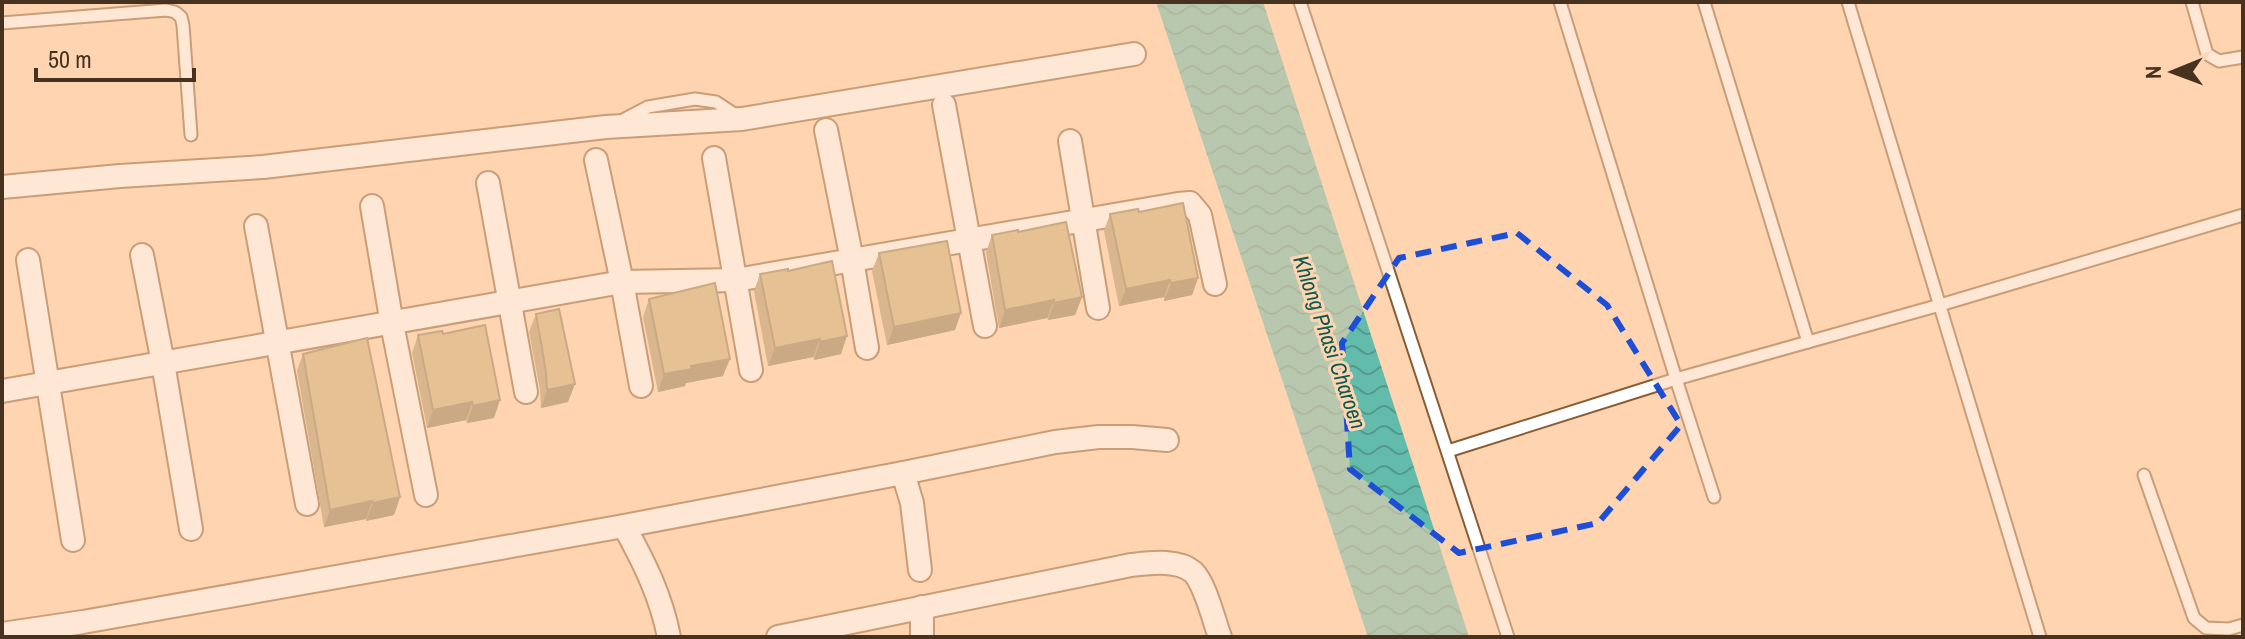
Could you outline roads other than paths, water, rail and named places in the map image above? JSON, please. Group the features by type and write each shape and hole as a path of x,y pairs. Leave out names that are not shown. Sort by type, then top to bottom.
{"street":[{"path":"2,187 263,167 606,127 742,119 1134,54"},
{"path":"944,105 985,326"},
{"path":"826,130 867,348"},
{"path":"1070,141 1098,308"},
{"path":"714,158 751,370"},
{"path":"596,160 641,386"},
{"path":"488,183 526,392"},
{"path":"2,391 622,282 736,280 1190,203 1200,215 1215,284"},
{"path":"372,206 426,495"},
{"path":"256,226 307,504"},
{"path":"142,255 191,529"},
{"path":"28,260 73,540"},
{"path":"2,634 624,526 1055,442 1099,437 1167,440"},
{"path":"903,473 912,503 920,570"},
{"path":"624,526 657,591 669,637"},
{"path":"778,637 1131,565 1158,563 1192,571 1200,582 1220,637"},
{"path":"922,607 922,637"}],"lane":[{"path":"1300,2 1508,637"},
{"path":"1560,2 1714,497"},
{"path":"1704,2 1808,342"},
{"path":"1848,2 2040,637"},
{"path":"2192,2 2207,54 2219,61 2243,57"},
{"path":"2,23 132,12 175,12 181,17 183,25 191,135"},
{"path":"1448,451 1676,379 2243,215"},
{"path":"2144,475 2194,618 2206,628 2229,629 2243,625"}],"water":[{"name":"Khlong Phasi Charoen","path":"1156,2 1263,2 1469,637 1368,637"}]}
